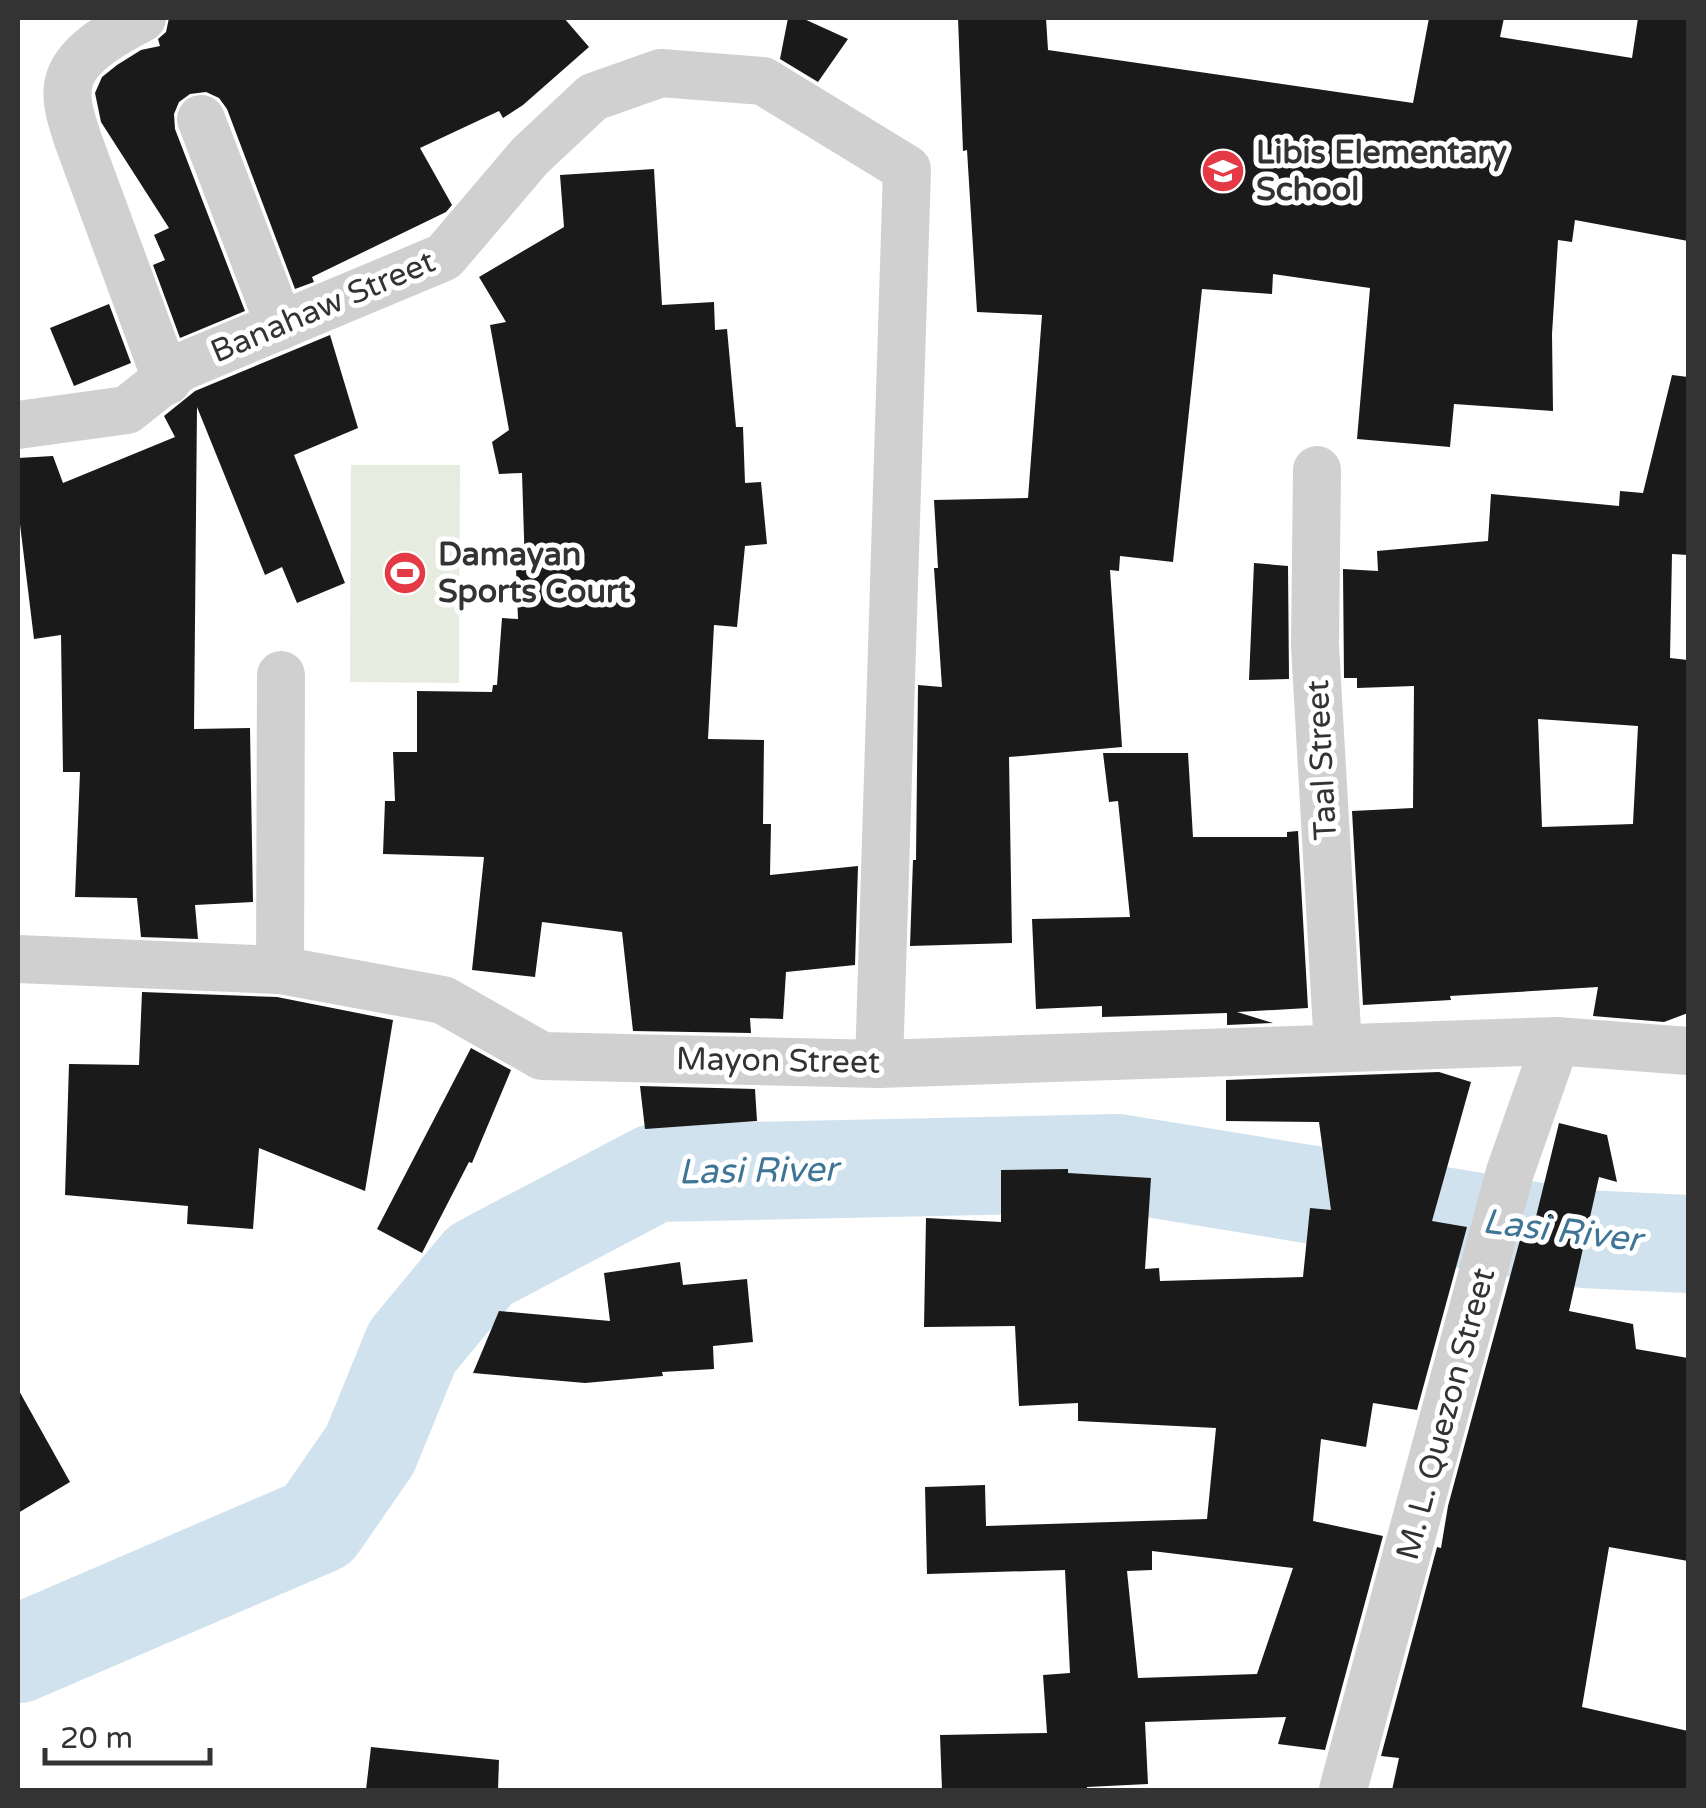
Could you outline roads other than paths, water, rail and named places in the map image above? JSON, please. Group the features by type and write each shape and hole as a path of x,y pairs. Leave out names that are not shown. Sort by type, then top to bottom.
{"street":[{"path":"142,18 86,56 70,77 68,106 167,380"},
{"name":"Banahaw Street","path":"18,425 127,410 180,367 444,258 530,156 593,97 661,73 763,81 907,169 880,1064"},
{"path":"201,119 280,326"},
{"name":"Taal Street","path":"1318,470 1316,646 1338,1048"},
{"path":"280,970 281,675"},
{"name":"Mayon Street","path":"18,959 280,970 442,1000 542,1056 880,1064 1556,1041 1688,1051"},
{"name":"M. L. Quezon Street","path":"1343,1790 1510,1172 1556,1041"}],"water":[{"path":"256,1515 285,1588 18,1676 18,1622"}],"waterway":[{"name":"Lasi River","path":"18,1654 318,1525 370,1450 412,1347 480,1265 655,1173 1118,1163 1583,1239 1688,1244"}],"place":[{"name":"Libis Elementary School","path":"1223,171"},
{"name":"Damayan Sports Court","path":"405,573"}]}
